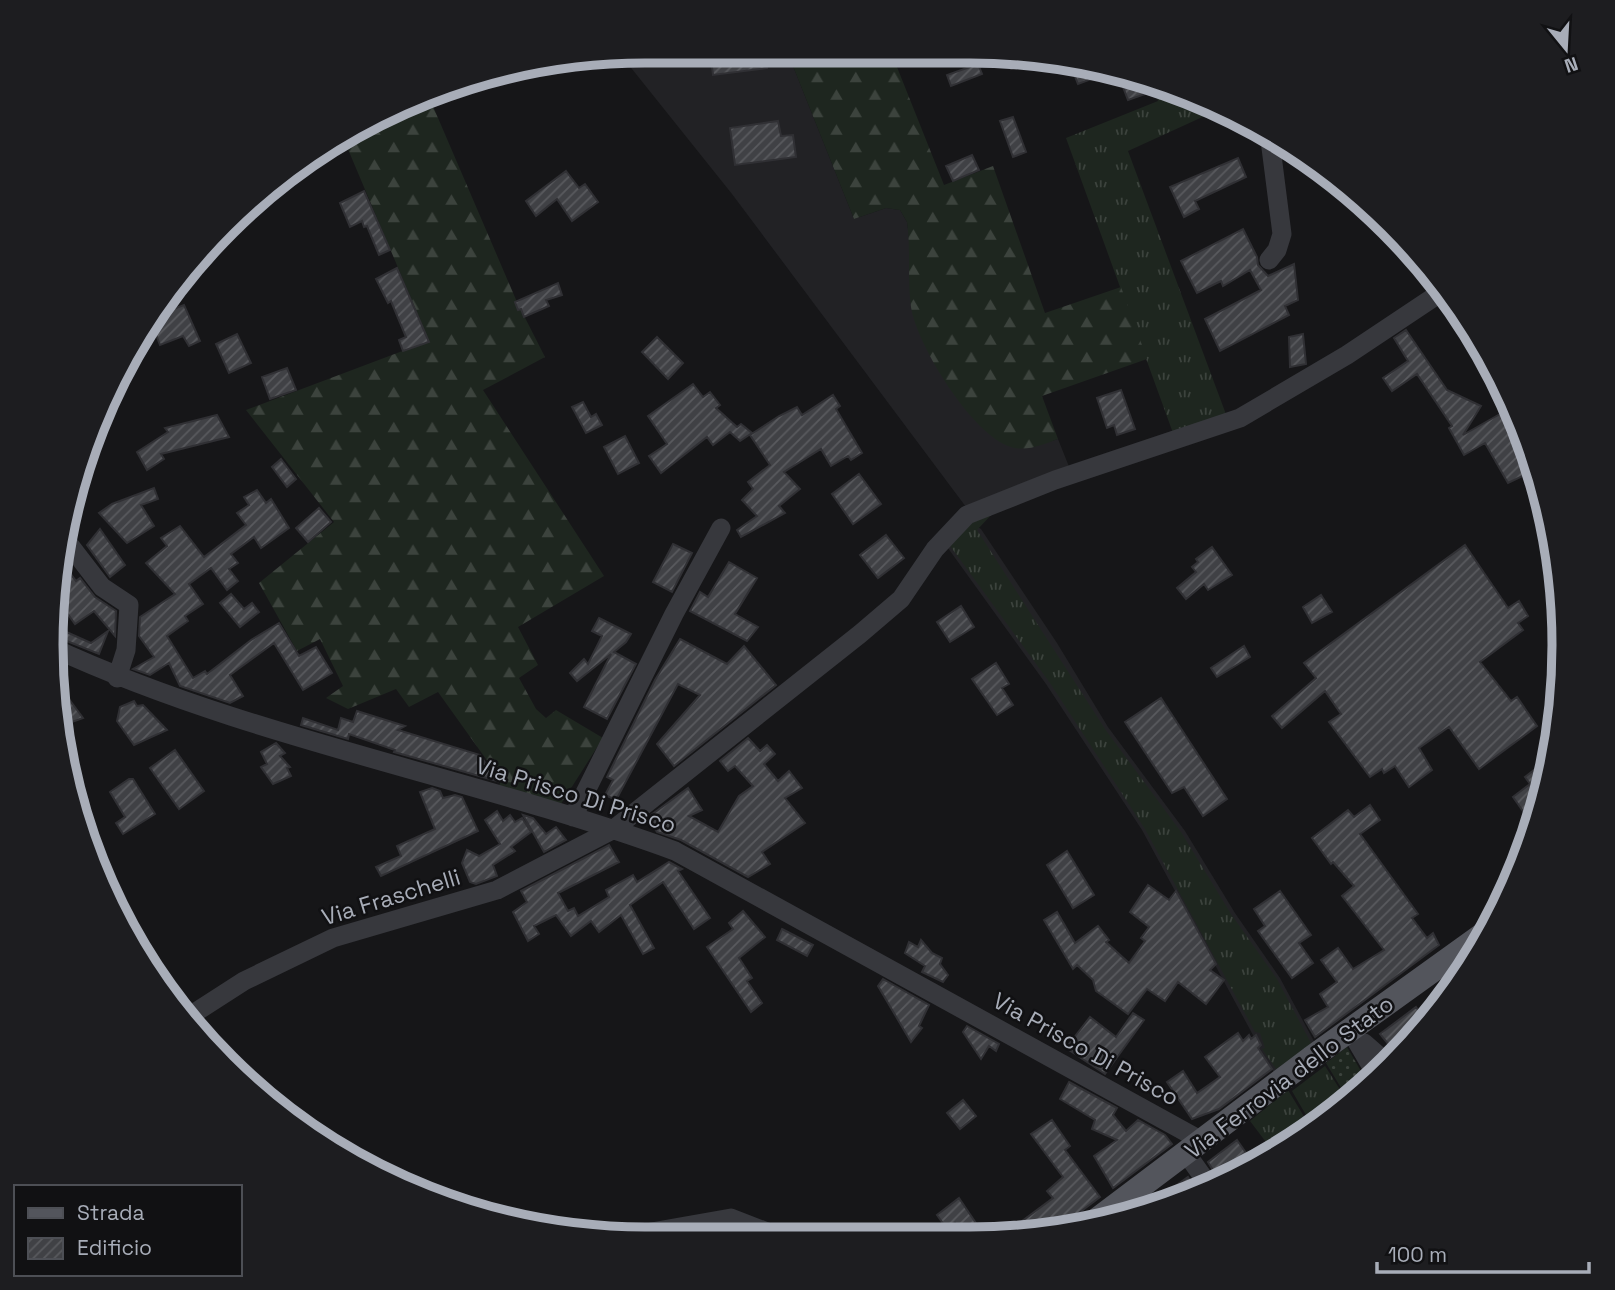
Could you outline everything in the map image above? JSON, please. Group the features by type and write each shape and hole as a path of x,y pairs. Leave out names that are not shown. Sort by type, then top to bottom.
{"main road":[{"name":"Via Ferrovia dello Stato","path":"1110,1210 1469,945"}],"street":[{"path":"1269,260 1277,250 1282,234 1271,147"},
{"name":"Via Fraschelli","path":"194,1012 244,981 333,937 496,890 614,829 891,607 901,598 936,549 967,515 1055,480 1240,418 1347,355 1436,296"},
{"path":"573,817 674,614 721,527"},
{"path":"71,548 95,580 129,605 126,650 117,677"},
{"name":"Via Prisco Di Prisco","path":"63,653 117,677 362,757 614,829 675,851 747,889 1194,1147"},
{"path":"1350,1030 1381,1058"},
{"path":"1350,1030 1372,1067"},
{"path":"1194,1147 1205,1177"},
{"path":"683,1227 731,1219 753,1227"}],"shaded area":[{"path":"628,63 792,63 854,219 886,208 900,210 907,222 911,252 1032,447 1058,439 1070,469 966,507 732,194"},
{"path":"970,522 981,529 1057,643 1108,727 1185,831 1235,913 1280,978 1316,1045 1275,1074 1258,1048 1261,1045 1256,1036 1254,1037 1142,830 1046,684 945,544"}],"green space":[{"path":"792,63 895,63 944,185 993,166 1045,313 1121,287 1147,359 1042,396 1058,439 1035,447 1011,447 980,426 964,408 935,366 924,344 911,307 907,222 900,210 886,208 854,219"},
{"path":"1155,93 1208,114 1128,151 1227,417 1173,433 1066,138 1158,101"},
{"path":"432,103 517,302 545,357 483,390 604,576 518,627 538,665 519,678 536,709 546,718 556,710 603,738 559,807 498,789 501,780 438,692 409,707 396,689 348,709 326,698 343,686 320,639 297,651 259,583 334,522 246,410 429,341 347,146"},
{"path":"992,514 977,530 1105,729 1181,832 1231,914 1277,979 1312,1045 1276,1069 1262,1049 1265,1048 1260,1033 1255,1032 1145,829 1050,683 948,543 970,522"},
{"path":"1347,1047 1363,1075 1343,1092 1326,1063"},
{"path":"1325,1066 1342,1093 1308,1118 1292,1091"},
{"path":"1288,1090 1306,1120 1268,1145 1250,1121"}],"building":[{"path":"712,63 766,63 767,68 713,75"},
{"path":"978,64 982,74 951,86 947,75"},
{"path":"1073,72 1097,77 1078,84"},
{"path":"1122,83 1151,92 1128,100"},
{"path":"1013,117 1026,152 1013,157 1000,121"},
{"path":"778,121 781,136 793,135 796,157 735,165 730,128"},
{"path":"972,155 979,170 953,181 946,166"},
{"path":"1238,158 1246,177 1195,201 1199,209 1184,217 1170,187"},
{"path":"566,171 579,188 585,184 598,202 572,221 557,199 536,216 526,201"},
{"path":"364,191 390,250 379,255 367,226 364,227 362,221 350,227 340,203"},
{"path":"1243,229 1257,257 1258,265 1268,276 1294,264 1298,300 1285,306 1289,315 1220,351 1205,319 1261,290 1250,270 1223,286 1221,281 1197,293 1181,261"},
{"path":"397,268 429,342 403,351 399,340 406,337 391,301 388,303 376,279"},
{"path":"558,283 562,295 546,300 549,306 524,317 521,309 518,310 515,302"},
{"path":"174,303 176,308 184,305 200,341 189,346 183,336 160,345 155,332"},
{"path":"1406,330 1447,390 1481,406 1463,435 1500,414 1505,416 1526,474 1508,483 1485,443 1464,455 1449,428 1452,426 1417,374 1392,391 1383,378 1408,361 1394,338"},
{"path":"237,334 251,363 229,373 216,344"},
{"path":"1303,334 1306,364 1290,367 1289,337"},
{"path":"657,337 683,363 668,379 642,352"},
{"path":"287,368 296,390 270,399 262,377"},
{"path":"693,384 703,397 710,392 720,405 716,408 737,427 741,424 752,433 740,441 730,432 713,445 707,437 661,473 649,456 667,444 648,416"},
{"path":"1121,390 1135,429 1117,435 1114,425 1107,428 1097,398"},
{"path":"833,395 840,406 836,409 862,453 851,460 848,456 831,466 821,449 784,472 800,489 779,506 785,513 741,537 737,530 757,516 742,500 753,489 748,482 770,465 750,435 797,407 802,415"},
{"path":"583,402 591,417 596,414 602,425 586,433 572,407"},
{"path":"217,415 229,437 161,454 164,459 147,470 137,452 168,432 165,428"},
{"path":"625,436 639,463 618,474 604,447"},
{"path":"281,459 296,479 287,487 272,467"},
{"path":"859,474 881,504 853,524 832,494"},
{"path":"154,488 158,499 141,505 154,526 127,543 99,513 112,504"},
{"path":"257,490 266,503 271,499 289,528 261,548 254,537 231,554 238,563 229,569 238,581 227,590 211,568 189,584 203,604 185,616 188,621 167,636 193,678 205,671 207,674 251,640 279,623 299,656 316,647 332,673 303,690 274,643 230,675 243,696 230,703 180,686 169,663 150,675 133,669 154,657 139,636 140,617 175,594 146,563 167,546 161,538 180,526 204,557 246,525 237,513 249,505 244,497"},
{"path":"319,508 331,522 308,542 296,528"},
{"path":"100,529 125,565 110,577 87,545"},
{"path":"886,535 904,558 878,578 860,555"},
{"path":"673,544 692,553 672,592 653,582"},
{"path":"1465,545 1508,608 1519,601 1528,616 1518,623 1523,630 1480,662 1511,701 1517,697 1537,726 1479,769 1449,727 1419,748 1432,770 1409,787 1395,766 1384,773 1382,769 1370,777 1329,722 1341,714 1325,691 1282,728 1272,716 1316,678 1304,663"},
{"path":"1212,547 1232,575 1208,590 1204,584 1186,599 1177,588 1196,572 1192,567 1198,562 1196,559"},
{"path":"729,562 757,578 735,614 758,627 747,641 690,611 700,592 708,597"},
{"path":"68,570 76,581 80,578 95,597 116,611 115,636 94,611 75,624 64,609"},
{"path":"231,594 244,609 252,603 259,612 240,627 220,603"},
{"path":"1321,595 1332,612 1312,623 1303,607"},
{"path":"961,606 974,627 950,642 937,622"},
{"path":"599,618 631,634 614,652 636,664 607,719 584,707 611,654 577,681 570,673 584,659 588,664 602,636 592,631"},
{"path":"63,631 91,643 108,631 99,654 63,640"},
{"path":"680,639 727,664 744,646 776,685 674,766 657,744 700,695 678,684 616,800 605,795 613,780 607,777 655,680"},
{"path":"1244,646 1250,657 1217,677 1211,668"},
{"path":"996,663 1009,684 1002,688 1013,705 997,715 972,679"},
{"path":"66,695 83,718 68,723"},
{"path":"1161,698 1227,799 1203,816 1184,787 1172,793 1125,722"},
{"path":"134,701 137,706 143,705 167,730 134,745 117,721 120,707"},
{"path":"357,711 405,726 398,730 480,755 497,781 394,752 395,750 349,734 348,739 301,725 303,718 338,730 341,718 353,722"},
{"path":"748,738 760,751 767,745 775,754 764,764 778,781 789,771 802,788 785,798 805,823 762,852 770,864 748,877 681,840 657,832 647,818 688,788 702,810 689,816 718,832 739,796 753,786 735,766 728,771 720,761"},
{"path":"276,743 285,753 280,756 290,767 287,768 291,776 273,784 261,767 267,764 261,752"},
{"path":"175,750 204,791 179,809 150,768"},
{"path":"1534,770 1537,774 1526,816 1513,797 1530,784 1525,777"},
{"path":"133,779 155,814 123,834 116,823 125,817 110,792"},
{"path":"432,788 440,791 443,798 455,795 462,797 478,831 381,876 376,867 401,856 397,846 435,829 420,792"},
{"path":"1370,805 1380,820 1360,834 1418,914 1412,918 1427,938 1433,933 1439,945 1315,1037 1305,1020 1328,1007 1320,994 1337,982 1321,960 1338,948 1353,969 1384,950 1342,896 1354,886 1333,862 1331,864 1312,838 1348,810 1354,817"},
{"path":"497,811 503,821 510,815 515,822 522,818 531,832 511,847 515,851 493,865 497,876 476,884 470,882 462,863 467,850 479,856 500,844 485,820"},
{"path":"523,815 533,818 546,834 556,827 566,840 544,852"},
{"path":"609,845 619,862 558,893 568,911 574,908 578,916 609,897 606,890 633,875 637,882 669,862 682,869 678,871 710,918 694,929 663,882 630,905 654,948 643,954 621,915 599,932 591,921 571,936 556,915 534,926 539,934 528,941 513,912 527,902 521,891"},
{"path":"1067,851 1094,895 1073,908 1047,865"},
{"path":"1148,885 1169,900 1176,891 1216,964 1210,970 1224,980 1206,1004 1178,982 1165,1001 1147,989 1128,1014 1096,991 1093,980 1077,965 1073,969 1044,920 1057,912 1075,943 1098,926 1109,940 1106,942 1129,963 1145,941 1141,938 1149,927 1130,912"},
{"path":"1280,891 1311,935 1299,943 1313,963 1292,978 1258,931 1265,926 1254,909"},
{"path":"743,911 765,937 739,958 752,978 747,981 762,1003 751,1012 707,947 733,929 729,923"},
{"path":"782,929 813,945 807,956 777,940"},
{"path":"921,940 932,953 942,958 940,964 948,975 943,982 922,972 925,966 905,953 909,942 918,947"},
{"path":"883,979 929,1005 919,1026 922,1028 911,1042 878,986"},
{"path":"1416,1007 1421,1013 1391,1047 1380,1034"},
{"path":"1133,1013 1144,1020 1105,1074 1066,1048 1090,1017 1116,1037"},
{"path":"967,1026 999,1044 996,1051 989,1046 981,1059 963,1032"},
{"path":"1238,1033 1243,1041 1249,1035 1251,1039 1256,1035 1261,1045 1258,1048 1272,1069 1219,1109 1192,1119 1167,1082 1183,1071 1197,1093 1220,1077 1205,1057"},
{"path":"1069,1082 1117,1108 1113,1115 1126,1131 1138,1120 1165,1135 1172,1144 1113,1188 1094,1156 1117,1140 1092,1129 1095,1120 1060,1099"},
{"path":"963,1100 976,1116 960,1129 947,1113"},
{"path":"1052,1120 1070,1146 1065,1150 1100,1197 1072,1218 1016,1225 1053,1198 1047,1191 1063,1177 1031,1134"},
{"path":"1237,1140 1248,1156 1215,1173 1208,1162"},
{"path":"1188,1177 1192,1183 1166,1193"},
{"path":"959,1198 978,1227 958,1227 955,1223 946,1227 937,1215"}]}
